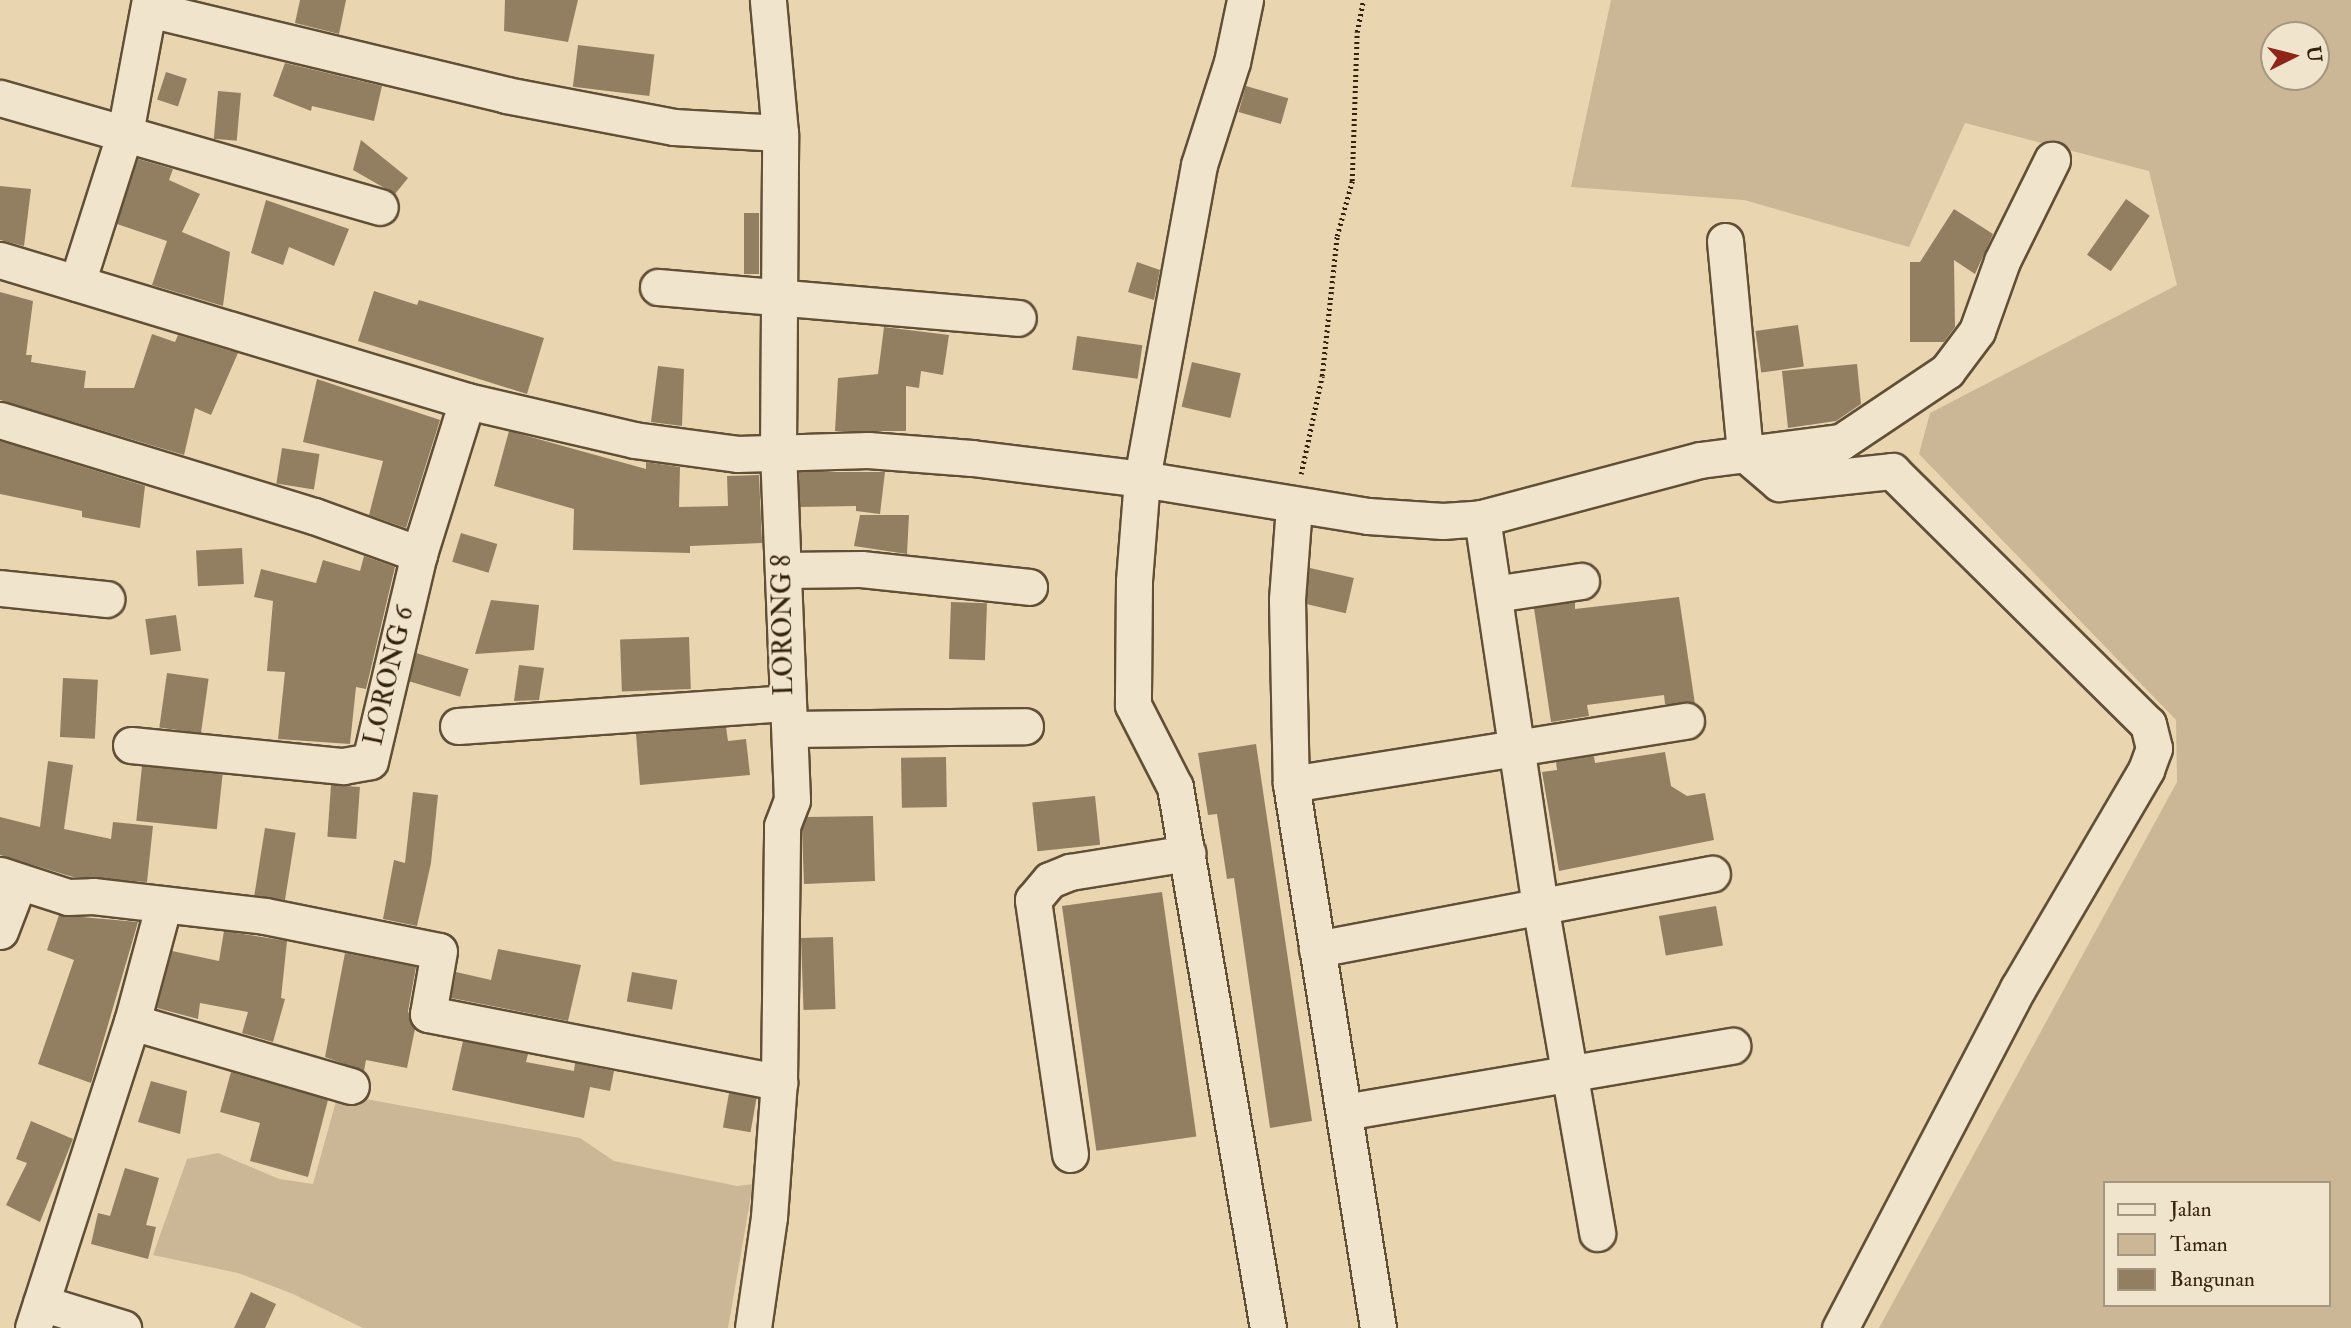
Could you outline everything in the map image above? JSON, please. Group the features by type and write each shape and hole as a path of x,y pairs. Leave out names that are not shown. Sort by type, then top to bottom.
{"street":[{"name":"LORONG 8","path":"753,1328 769,1217 779,1082 782,826 792,800 778,451 780,133 768,0"},
{"path":"1245,0 1232,62 1199,165 1142,479 1134,581 1133,705 1175,787 1268,1328"},
{"path":"77,283 125,133 150,5 519,98 674,127 780,133"},
{"path":"0,97 380,207"},
{"path":"0,260 467,401 634,440 737,454 868,450 972,458 1142,479 1294,506 1398,519 1482,518 1654,470 1745,454 1841,442 1947,371 1977,331 2002,261 2052,160"},
{"path":"1725,241 1745,454 1779,483 1892,471 2148,724 2154,748 2146,770 2018,988 1840,1328"},
{"path":"658,287 781,294 1018,318"},
{"name":"LORONG 6","path":"131,744 343,766 370,761 419,554 467,401"},
{"path":"0,420 314,516 419,554"},
{"path":"1294,506 1287,600 1291,784 1378,1328"},
{"path":"1482,518 1540,905 1597,1233"},
{"path":"784,569 861,569 1029,587"},
{"path":"1493,594 1581,580"},
{"path":"0,588 106,598"},
{"path":"458,726 788,716 1025,726"},
{"path":"1291,784 1515,745 1686,721"},
{"path":"1070,1154 1033,900 1050,880 1070,872 1187,853"},
{"path":"1317,949 1712,873"},
{"path":"0,931 9,879 68,897 93,896 163,907 311,923 439,951 428,1014 779,1082"},
{"path":"123,1328 37,1315 132,1023 163,907"},
{"path":"132,1023 351,1086"},
{"path":"1344,1112 1732,1046"}],"path":[{"path":"1294,506 1322,376 1337,236 1352,181 1357,32 1363,0"}],"green space":[{"path":"1611,0 2351,0 2351,1328 1879,1328 2177,782 2176,720 1919,454 1930,413 2177,285 2149,171 1965,123 1909,247 1744,200 1571,187"},
{"path":"338,1094 580,1138 614,1161 737,1186 753,1184 728,1328 363,1328 293,1294 238,1273 153,1255 187,1159 218,1153 279,1179 313,1184"}],"building":[{"path":"300,0 346,0 339,34 295,23"},
{"path":"505,0 578,0 568,42 504,31"},
{"path":"578,45 654,54 649,96 573,87"},
{"path":"285,63 382,86 374,121 312,106 311,111 273,96"},
{"path":"166,72 187,79 178,106 157,100"},
{"path":"1246,86 1288,98 1281,124 1239,112"},
{"path":"218,91 241,93 237,141 214,139"},
{"path":"361,140 408,178 395,194 353,170"},
{"path":"138,159 173,169 169,180 200,194 182,232 230,252 223,306 152,285 167,241 117,224"},
{"path":"0,186 31,189 24,246 0,240"},
{"path":"2126,199 2150,216 2111,271 2087,255"},
{"path":"266,200 349,229 334,266 289,247 283,265 251,253"},
{"path":"1954,209 1993,234 1975,274 1954,260 1955,327 1944,342 1910,342 1910,262 1920,262"},
{"path":"744,213 759,213 759,274 744,274"},
{"path":"1137,262 1160,270 1154,300 1128,292"},
{"path":"374,291 417,305 419,300 544,338 527,394 358,341"},
{"path":"0,292 33,301 26,355 32,355 31,362 86,371 84,388 134,388 152,334 175,342 178,335 238,353 211,415 195,408 184,455 0,400"},
{"path":"1798,325 1804,367 1761,373 1755,331"},
{"path":"884,327 949,335 943,375 921,371 919,388 906,386 906,431 835,431 838,378 878,374"},
{"path":"1077,336 1142,345 1138,379 1072,370"},
{"path":"1192,362 1241,373 1230,418 1182,407"},
{"path":"1857,364 1861,404 1836,421 1788,428 1782,371"},
{"path":"658,366 684,369 682,426 651,422"},
{"path":"317,379 440,420 406,528 369,515 383,461 303,442"},
{"path":"509,431 646,469 646,462 680,467 679,507 728,506 727,476 759,475 762,543 690,546 690,553 573,550 574,509 494,486"},
{"path":"0,441 145,486 140,528 82,517 82,511 0,494"},
{"path":"282,448 320,454 314,490 276,484"},
{"path":"799,472 885,472 880,514 856,511 856,506 800,507"},
{"path":"860,515 909,515 907,554 854,546"},
{"path":"461,533 497,544 489,573 452,562"},
{"path":"242,548 244,584 198,586 196,550"},
{"path":"364,556 395,567 366,689 356,687 350,744 278,739 285,672 267,671 273,601 254,597 261,569 316,583 323,560 360,571"},
{"path":"1310,568 1354,578 1346,613 1302,603"},
{"path":"1679,597 1695,704 1665,704 1664,695 1587,705 1589,716 1551,722 1534,608 1575,602 1575,609"},
{"path":"491,600 539,605 534,650 475,654"},
{"path":"951,602 987,603 985,660 949,659"},
{"path":"176,615 181,651 150,655 145,619"},
{"path":"689,637 691,689 622,691 620,639"},
{"path":"416,653 469,669 460,697 408,681"},
{"path":"519,665 544,668 539,700 514,701"},
{"path":"167,673 209,679 201,733 159,727"},
{"path":"63,678 98,680 95,739 60,737"},
{"path":"726,727 728,741 746,739 750,775 640,785 636,734"},
{"path":"1256,744 1312,1121 1270,1128 1234,878 1227,879 1217,814 1208,815 1198,753"},
{"path":"1665,752 1671,786 1687,796 1705,793 1714,840 1559,871 1542,772 1557,770 1556,762 1594,756 1595,763"},
{"path":"946,757 947,807 902,808 901,758"},
{"path":"48,761 73,765 64,829 111,839 113,822 153,826 147,882 73,877 0,855 0,817 40,827"},
{"path":"142,766 223,774 217,829 136,821"},
{"path":"331,785 360,787 356,839 327,837"},
{"path":"413,792 438,795 431,863 417,926 383,919 394,860 405,863"},
{"path":"1095,796 1100,845 1037,851 1032,803"},
{"path":"873,816 875,881 804,884 802,830 807,817"},
{"path":"265,828 296,833 285,900 254,895"},
{"path":"1162,892 1196,1137 1096,1151 1062,906"},
{"path":"1716,906 1723,945 1666,955 1659,916"},
{"path":"59,915 138,922 91,1083 38,1064 74,960 47,950"},
{"path":"224,931 287,941 281,998 285,999 273,1042 242,1033 248,1012 200,1003 198,1019 157,1008 172,951 219,961"},
{"path":"833,937 836,1009 804,1010 801,938"},
{"path":"498,949 581,965 568,1021 451,998 456,972 491,980"},
{"path":"345,953 416,967 408,1011 415,1029 407,1068 366,1060 364,1071 325,1057"},
{"path":"632,972 677,980 672,1010 627,1002"},
{"path":"463,1041 528,1054 526,1062 574,1071 575,1063 614,1071 610,1091 590,1087 584,1118 452,1090"},
{"path":"231,1072 328,1100 308,1177 250,1161 260,1123 220,1112"},
{"path":"151,1081 187,1091 180,1134 138,1122"},
{"path":"729,1093 757,1098 750,1132 723,1127"},
{"path":"31,1121 73,1139 40,1222 6,1205 27,1163 16,1159"},
{"path":"125,1168 159,1178 146,1225 156,1227 148,1259 91,1244 98,1213 110,1216"},
{"path":"251,1292 276,1304 265,1328 234,1328"}]}
